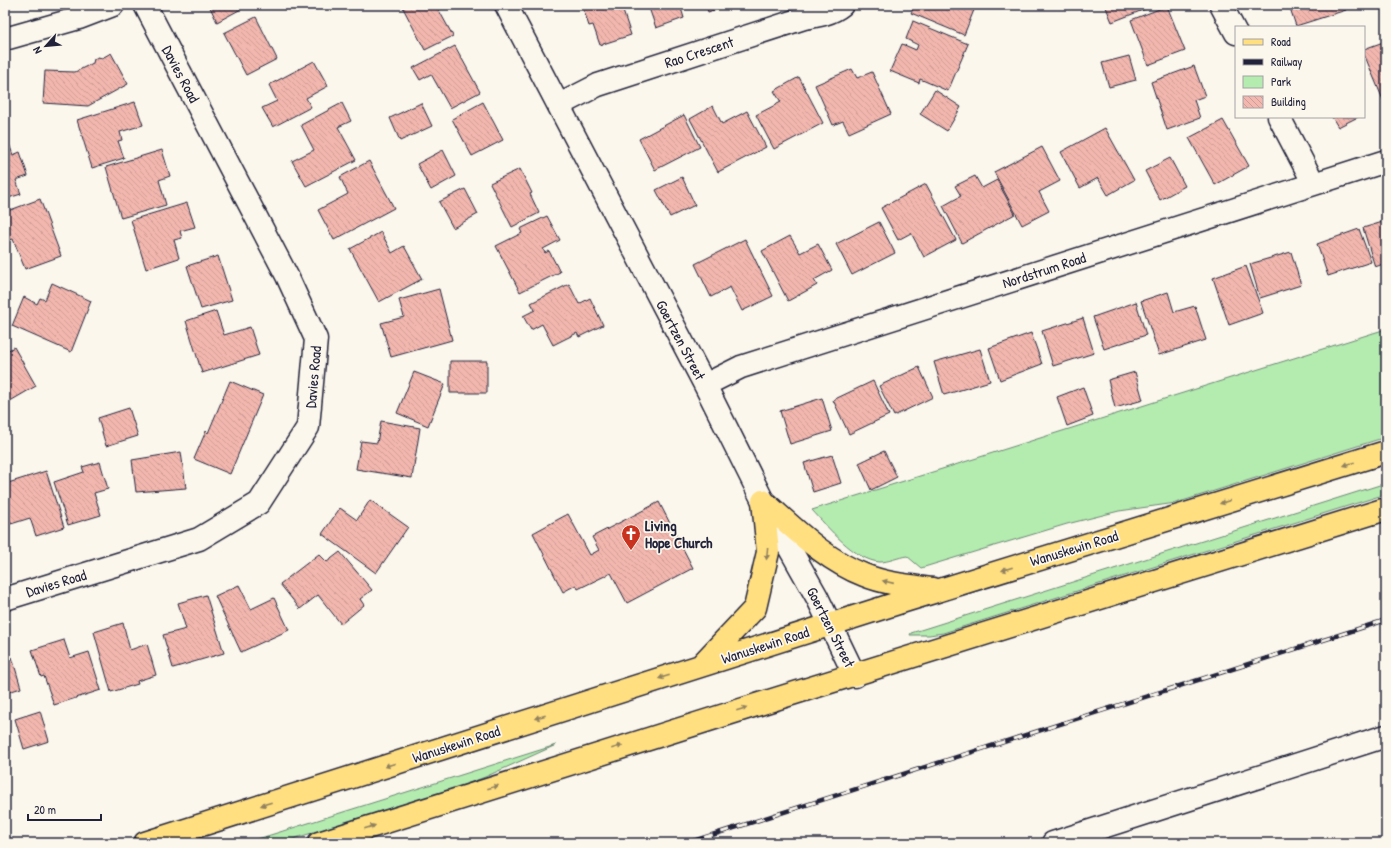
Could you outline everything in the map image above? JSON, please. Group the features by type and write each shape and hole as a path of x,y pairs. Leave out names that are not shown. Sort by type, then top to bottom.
{"main road":[{"name":"Wanuskewin Road","path":"145,843 830,624 1386,452"},
{"path":"763,501 804,537 843,565 864,575 888,582 940,590"},
{"path":"701,665 755,608 768,552 763,501"},
{"path":"319,843 619,747 855,676 1386,509"}],"street":[{"path":"5,39 79,18 113,5"},
{"name":"Davies Road","path":"5,599 199,539 258,503 308,427 316,339 287,276 145,5"},
{"name":"Goertzen Street","path":"506,5 763,501 830,624 855,676"},
{"name":"Rao Crescent","path":"558,105 598,84 804,18 821,15 837,9 842,5"},
{"path":"1222,5 1235,31"},
{"path":"1280,118 1314,184"},
{"name":"Nordstrum Road","path":"704,385 741,367 1386,161"},
{"path":"1053,843 1386,736"}],"green space":[{"path":"1386,329 1386,437 1176,503 1119,511 1067,524 921,568 907,556 880,562 861,556 842,542 812,510"},
{"path":"1386,483 1386,494 943,633 910,635 911,633"},
{"path":"556,745 485,777 461,786 280,843 245,843"}],"building":[{"path":"209,5 241,5 243,8 217,22"},
{"path":"409,5 436,5 453,36 425,50 403,8"},
{"path":"582,5 621,5 631,35 600,45 593,25 589,26"},
{"path":"648,5 680,5 684,18 656,28"},
{"path":"706,5 728,5 708,12"},
{"path":"915,5 976,5 964,35 911,13"},
{"path":"1105,5 1147,5 1148,8 1112,22"},
{"path":"1289,5 1345,5 1346,10 1296,26"},
{"path":"1167,6 1185,51 1148,65 1131,20"},
{"path":"256,17 277,59 246,75 224,33"},
{"path":"913,21 968,44 948,91 920,79 919,83 890,71 902,44 916,50 918,45 906,39"},
{"path":"1386,41 1386,107 1365,56 1365,49"},
{"path":"455,46 480,92 450,108 431,74 420,80 413,68"},
{"path":"111,53 128,84 88,106 43,103 45,71 75,72 93,63 94,59 98,57 102,58"},
{"path":"1129,56 1136,80 1109,87 1102,63"},
{"path":"314,61 328,86 306,98 311,107 273,127 262,108 277,101 269,85"},
{"path":"1194,66 1205,96 1194,100 1200,118 1167,130 1151,82"},
{"path":"852,69 857,78 872,72 891,114 849,133 843,121 833,125 815,85"},
{"path":"799,77 823,123 774,149 756,115 781,102 774,91"},
{"path":"935,90 961,107 947,131 920,114"},
{"path":"135,102 143,125 120,132 122,140 118,141 124,158 92,168 77,120"},
{"path":"483,102 503,140 472,156 452,119"},
{"path":"342,103 351,121 338,127 356,160 306,186 292,161 314,150 301,125"},
{"path":"421,103 432,126 400,141 390,118"},
{"path":"713,106 722,124 747,111 766,147 718,172 690,119"},
{"path":"684,115 700,147 655,170 639,139"},
{"path":"1333,118 1356,118 1338,127"},
{"path":"1223,120 1249,166 1215,185 1189,138"},
{"path":"1105,128 1134,180 1108,195 1098,178 1080,188 1061,152"},
{"path":"8,141 13,155 20,152 28,176 16,180 21,194 5,199 5,142"},
{"path":"1042,147 1060,181 1039,192 1049,211 1022,225 994,172"},
{"path":"162,150 170,176 159,180 166,205 121,218 106,167"},
{"path":"443,150 456,176 431,190 417,164"},
{"path":"1170,158 1185,186 1160,200 1145,171"},
{"path":"369,161 394,208 334,240 318,210 348,194 340,177"},
{"path":"520,169 532,193 530,194 539,213 512,227 490,183"},
{"path":"975,176 982,188 997,180 1015,214 962,243 943,206 961,196 955,186"},
{"path":"682,177 695,205 670,217 656,190"},
{"path":"926,184 956,240 924,257 911,233 898,240 881,208"},
{"path":"465,189 478,214 453,228 439,202"},
{"path":"40,199 61,256 25,269 13,239 9,240 5,229 5,212"},
{"path":"187,203 195,227 180,231 182,238 174,240 179,258 146,269 131,220"},
{"path":"547,216 560,240 543,249 545,253 549,251 560,272 520,292 496,246 522,233 520,229"},
{"path":"1386,221 1386,263 1375,267 1363,228"},
{"path":"879,222 895,253 852,275 836,244"},
{"path":"1359,229 1371,262 1328,276 1317,244"},
{"path":"381,232 392,253 404,246 422,279 379,302 350,249"},
{"path":"790,236 800,253 818,244 832,270 814,280 817,285 788,301 762,251"},
{"path":"745,239 773,296 742,311 730,287 711,297 695,264"},
{"path":"1291,252 1301,285 1260,298 1250,264"},
{"path":"218,256 232,300 201,309 187,266"},
{"path":"1246,266 1263,313 1229,325 1213,278"},
{"path":"52,283 91,301 71,352 12,326 24,297 37,304 40,298 45,300"},
{"path":"569,284 579,304 590,298 603,325 579,337 577,333 553,345 542,324 531,330 523,316 535,310 531,303"},
{"path":"439,289 452,340 391,357 381,323 404,317 399,300"},
{"path":"1168,292 1174,312 1195,306 1206,340 1159,355 1141,301"},
{"path":"1136,302 1146,335 1104,349 1093,317"},
{"path":"216,311 224,335 250,327 259,355 202,373 186,321"},
{"path":"1083,318 1094,353 1053,366 1042,331"},
{"path":"1031,333 1042,364 1000,380 989,348"},
{"path":"14,347 36,386 5,404 5,352"},
{"path":"980,349 990,381 944,395 934,362"},
{"path":"450,361 487,361 487,393 450,393"},
{"path":"919,367 933,397 894,416 879,386"},
{"path":"414,372 445,384 428,426 397,413"},
{"path":"1135,372 1143,400 1115,408 1108,380"},
{"path":"230,381 263,395 230,474 194,459 206,431 208,433"},
{"path":"873,381 889,415 849,434 833,400"},
{"path":"1083,387 1093,416 1067,426 1057,397"},
{"path":"822,398 832,431 790,444 780,411"},
{"path":"129,408 138,436 106,446 98,418"},
{"path":"381,421 420,428 412,478 356,469 361,441 377,443"},
{"path":"884,451 897,477 871,490 859,463"},
{"path":"181,452 186,488 136,492 132,460"},
{"path":"832,455 841,483 813,492 804,463"},
{"path":"100,462 108,489 94,493 101,515 68,525 54,482 84,472 82,467"},
{"path":"46,471 64,527 36,536 30,518 11,524 5,507 5,484"},
{"path":"370,500 408,527 376,573 322,534 340,508 357,520"},
{"path":"659,502 693,568 627,603 611,573 578,589 576,585 563,592 533,533 568,514 590,555 599,550 592,537"},
{"path":"340,552 372,590 360,599 364,605 341,624 318,595 300,609 280,584 319,554 327,562"},
{"path":"239,585 251,609 274,598 289,630 241,652 215,596"},
{"path":"206,595 224,653 173,668 163,635 186,629 178,603"},
{"path":"123,623 130,650 147,644 156,675 137,681 138,684 111,692 94,632"},
{"path":"64,640 70,658 89,652 101,690 54,705 44,676 41,677 32,650"},
{"path":"12,657 21,688 5,693 5,659"},
{"path":"40,711 49,741 24,749 15,719"}],"railway":[{"path":"687,843 1386,620"}],"place":[{"name":"Living Hope Church","path":"631,551"}]}
